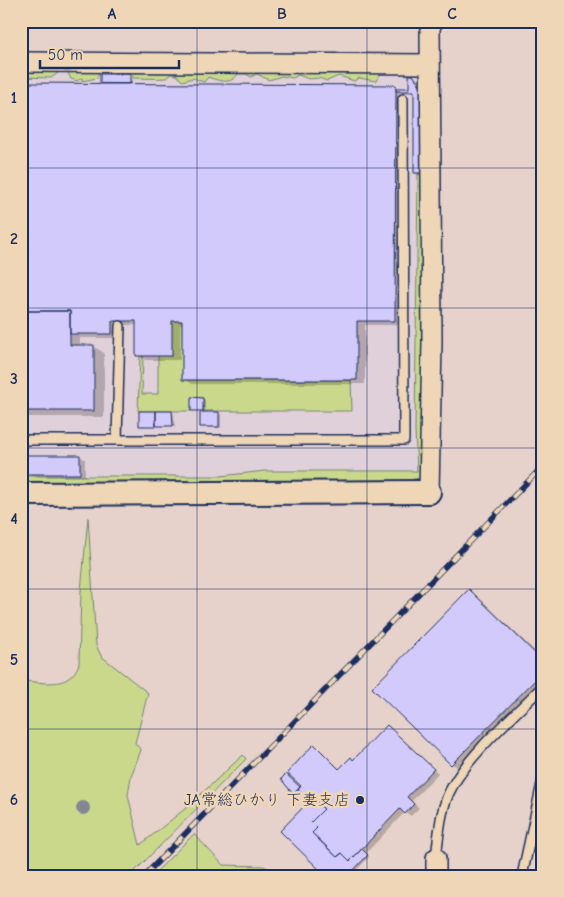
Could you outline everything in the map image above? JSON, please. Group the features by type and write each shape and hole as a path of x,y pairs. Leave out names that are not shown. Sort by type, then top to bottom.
{"street":[{"path":"21,494 429,492 432,342 430,28 432,21"},
{"path":"21,62 430,64"}],"lane":[{"path":"21,440 404,440 403,99"},
{"path":"117,440 120,326"},
{"path":"436,867 442,812 451,787 468,763 543,686"},
{"path":"522,876 543,779"}],"shaded area":[{"path":"21,68 426,71 422,478 417,482 21,484"}],"green space":[{"path":"21,66 56,69 58,73 51,78 21,77"},
{"path":"66,69 120,71 99,73 97,78 82,81 82,78 77,81 71,79"},
{"path":"379,69 381,73 376,81 359,78 354,81 339,76 327,81 319,78 309,79 298,75 293,78 282,76 269,80 257,74 251,77 246,74 238,74 228,81 220,81 208,77 204,82 193,78 182,81 177,75 171,74 166,78 133,78 131,74 127,73 129,71"},
{"path":"418,173 426,173 422,478 413,479 410,484 21,484 21,476 221,476 265,471 417,471 415,431"},
{"path":"172,321 182,321 183,380 351,380 352,411 203,411 203,398 192,397 191,411 138,411 140,356 143,356 142,394 158,394 158,356"},
{"path":"88,517 96,645 101,656 148,693 135,743 141,750 131,776 128,795 140,845 186,808 243,755 246,759 130,876 21,876 21,678 22,681 55,683 69,678 79,664 81,591"},
{"path":"194,834 223,865 263,866 288,876 152,876"}],"building":[{"path":"100,74 130,74 130,84 100,84"},
{"path":"409,75 413,75 420,85 424,85 424,173 414,173 414,91 396,91 396,88 409,88"},
{"path":"21,83 396,85 395,321 357,321 357,380 182,380 182,321 172,321 172,356 136,356 136,321 112,321 112,334 70,334 70,311 21,311"},
{"path":"21,311 70,311 70,345 94,345 94,411 21,411"},
{"path":"191,397 203,398 203,411 191,411"},
{"path":"139,411 156,411 156,426 139,426"},
{"path":"156,411 172,411 173,426 156,426"},
{"path":"200,412 219,412 219,427 200,427"},
{"path":"21,455 80,455 80,474 21,474"},
{"path":"469,589 543,661 543,672 451,765 372,688"},
{"path":"387,725 434,769 407,797 414,804 405,814 400,809 350,861 342,853 337,857 312,833 317,828 311,822 324,809 310,796 308,799 298,790 301,786 287,773 314,744 339,769 351,757 353,760"},
{"path":"286,774 300,787 293,794 281,779"},
{"path":"312,798 324,809 311,822 317,828 312,833 337,857 342,853 350,861 362,849 368,855 348,876 326,876 280,831"}],"railway":[{"path":"144,876 543,466"}],"place":[{"name":"JA常総ひかり 下妻支店","path":"360,800"}]}
